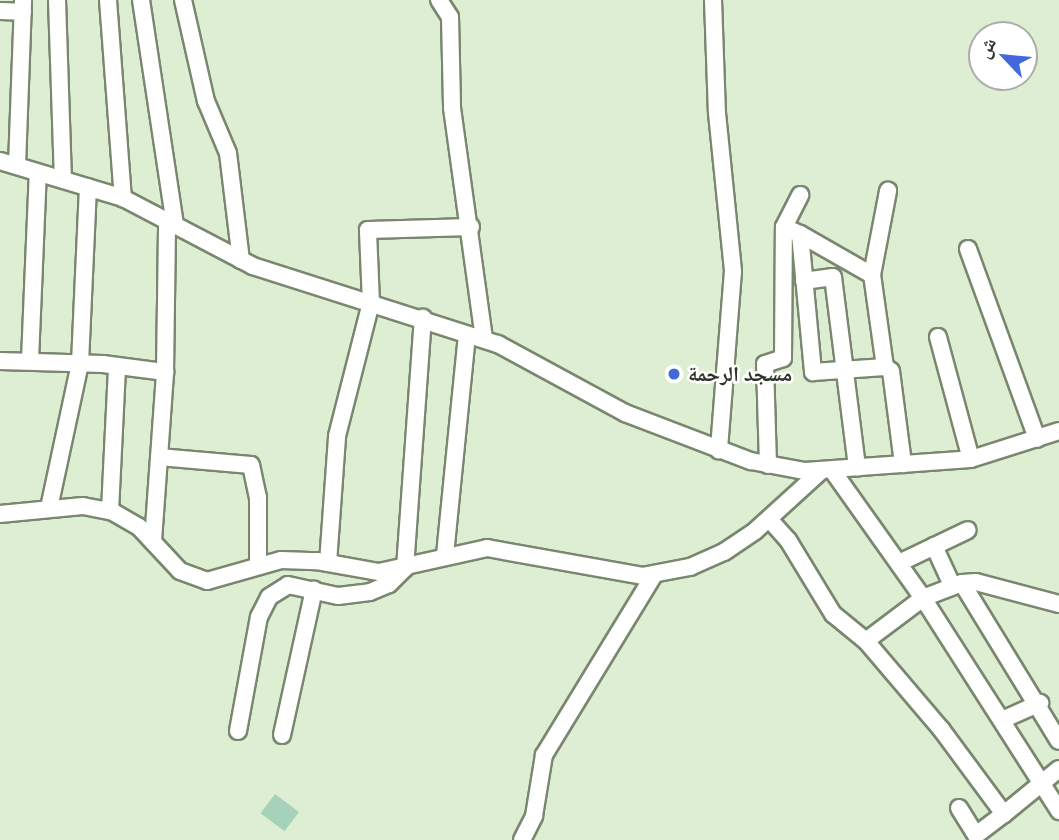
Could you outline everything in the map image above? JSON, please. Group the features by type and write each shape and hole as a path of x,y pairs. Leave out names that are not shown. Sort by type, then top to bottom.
{"street":[{"path":"57,0 63,180"},
{"path":"108,0 123,198"},
{"path":"141,0 171,223 165,372 153,541"},
{"path":"183,0 206,101 228,153 241,260"},
{"path":"439,0 450,17 452,108 471,227 484,339"},
{"path":"713,0 717,113 733,271 719,450"},
{"path":"0,10 23,6 17,166"},
{"path":"0,161 123,198 241,260 484,339 625,413 719,450 768,465 826,471 971,459 1059,431"},
{"path":"30,360 38,173"},
{"path":"50,509 80,363 88,187"},
{"path":"884,367 872,275 888,191"},
{"path":"768,465 765,364 783,358 784,227 800,195"},
{"path":"328,563 337,436 371,303 370,228 471,227"},
{"path":"784,227 872,275"},
{"path":"800,234 813,372 844,372 884,367 891,371 902,464"},
{"path":"968,249 1037,439"},
{"path":"804,281 845,274 851,265"},
{"path":"833,277 857,467"},
{"path":"238,731 264,603 288,585 345,596 370,592 389,584 405,568 423,318"},
{"path":"445,555 467,335"},
{"path":"937,337 971,459"},
{"path":"0,360 80,363 165,372"},
{"path":"110,511 117,366"},
{"path":"159,457 251,465 258,497 258,566"},
{"path":"0,514 83,506 110,511 131,521 180,571 197,580 217,580 258,566 292,559 328,563 366,572 405,568 445,555 501,548 604,573 654,575 724,552 769,519 826,471"},
{"path":"826,471 899,563 923,598 1059,811"},
{"path":"769,519 788,540 833,614 866,640 1004,814"},
{"path":"899,563 968,530"},
{"path":"934,546 957,584 1040,703 1059,741"},
{"path":"522,840 534,816 544,755 654,575"},
{"path":"866,640 923,598 957,584 976,582 1059,604"},
{"path":"282,735 314,589"},
{"path":"1002,720 1040,703"},
{"path":"959,808 977,837 1059,769"}],"building":[{"path":"275,794 299,812 285,831 261,813"}],"place":[{"name":"مسجد الرحمة","path":"674,374"}]}
